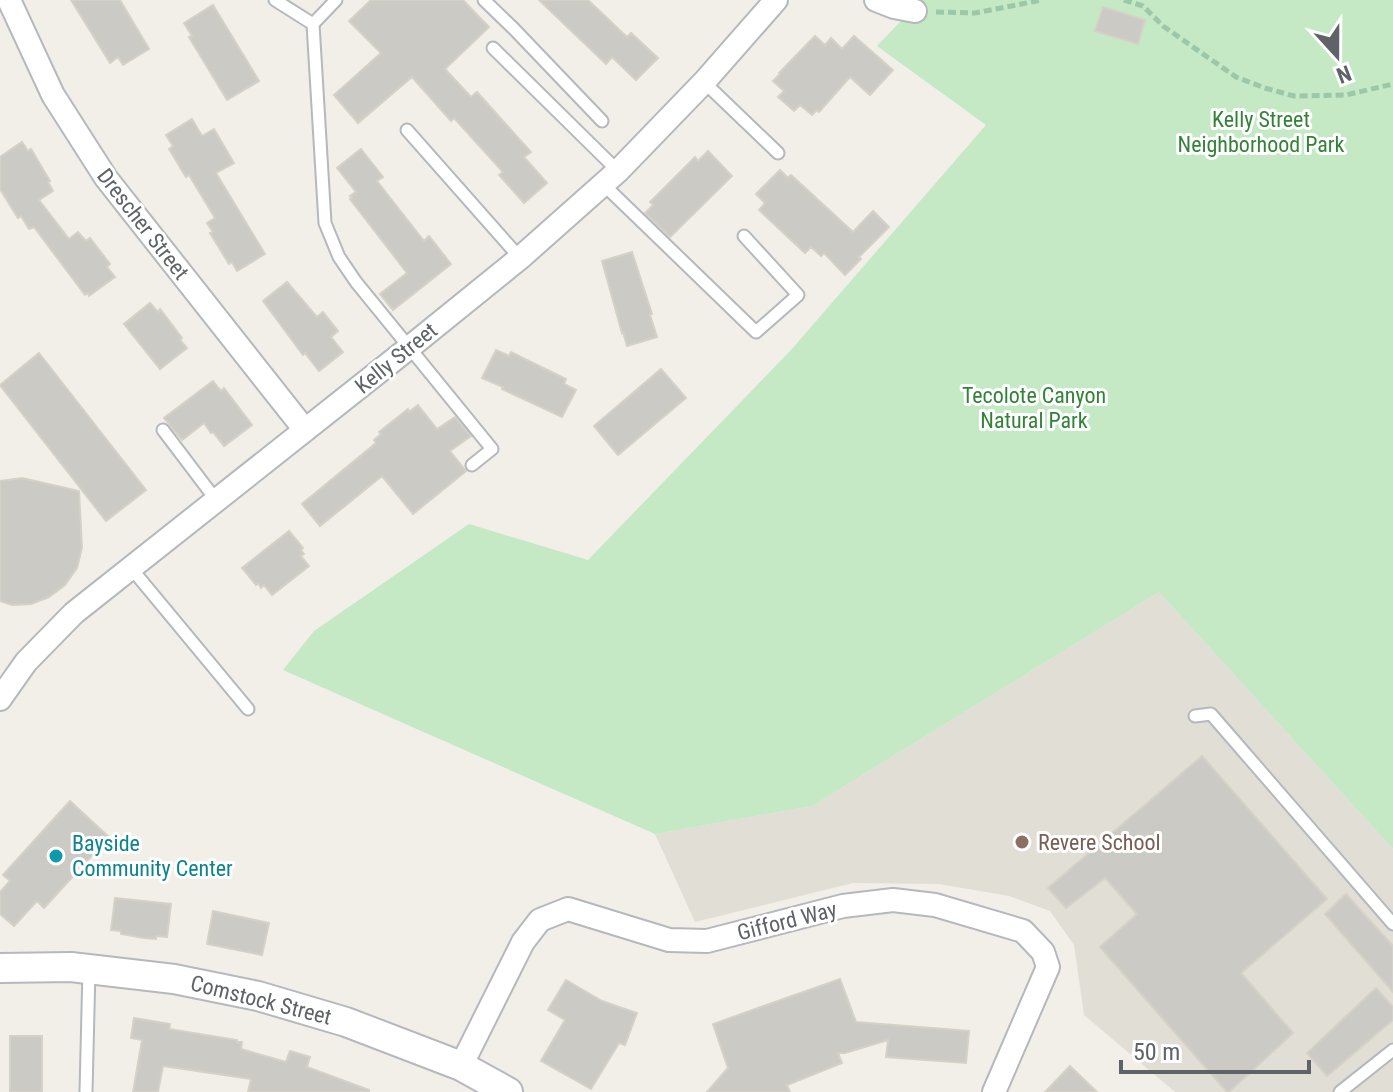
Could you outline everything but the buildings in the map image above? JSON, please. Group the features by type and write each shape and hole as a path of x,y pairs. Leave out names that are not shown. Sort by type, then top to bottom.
{"street":[{"name":"Drescher Street","path":"9,0 53,95 106,178 305,430"},
{"name":"Kelly Street","path":"0,699 26,662 74,613 520,258 611,177 704,82 776,0"},
{"path":"876,0 915,11"},
{"name":"Gifford Way","path":"461,1066 523,942 540,920 568,909 669,940 707,941 843,906 893,900 935,905 1023,931 1043,952 1048,967 994,1092"},
{"name":"Comstock Street","path":"0,968 71,967 174,979 258,996 346,1022 461,1066 508,1092"}],"lane":[{"path":"275,0 313,24"},
{"path":"336,0 313,24 325,223 339,257 492,449 472,465"},
{"path":"484,0 602,121"},
{"path":"493,48 756,332 798,295 744,236"},
{"path":"704,82 778,153"},
{"path":"407,130 520,258"},
{"path":"163,430 216,500"},
{"path":"131,568 248,709"},
{"path":"1195,716 1211,714 1393,924"},
{"path":"86,1092 89,969"},
{"path":"1340,1092 1393,1050"}],"path":[{"path":"915,11 975,13 1042,0"},
{"path":"1124,0 1144,3 1163,26 1236,77 1265,88 1294,96 1346,95 1393,84"}],"shaded area":[{"name":"Revere School","path":"1159,592 1393,849 1393,1092 1175,1092 1084,1015 1074,945 1050,911 1009,896 939,884 853,883 695,922 655,834 812,806"}],"green space":[{"name":"Tecolote Canyon Natural Park","path":"921,0 1393,0 1393,849 1159,592 812,806 655,834 283,670 314,631 469,524 588,560 791,350 986,125 877,46"}],"place":[{"name":"Revere School","path":"1022,842"},
{"name":"Bayside Community Center","path":"56,856"}],"park label":[{"name":"Kelly Street Neighborhood Park","path":"1261,132"}]}
